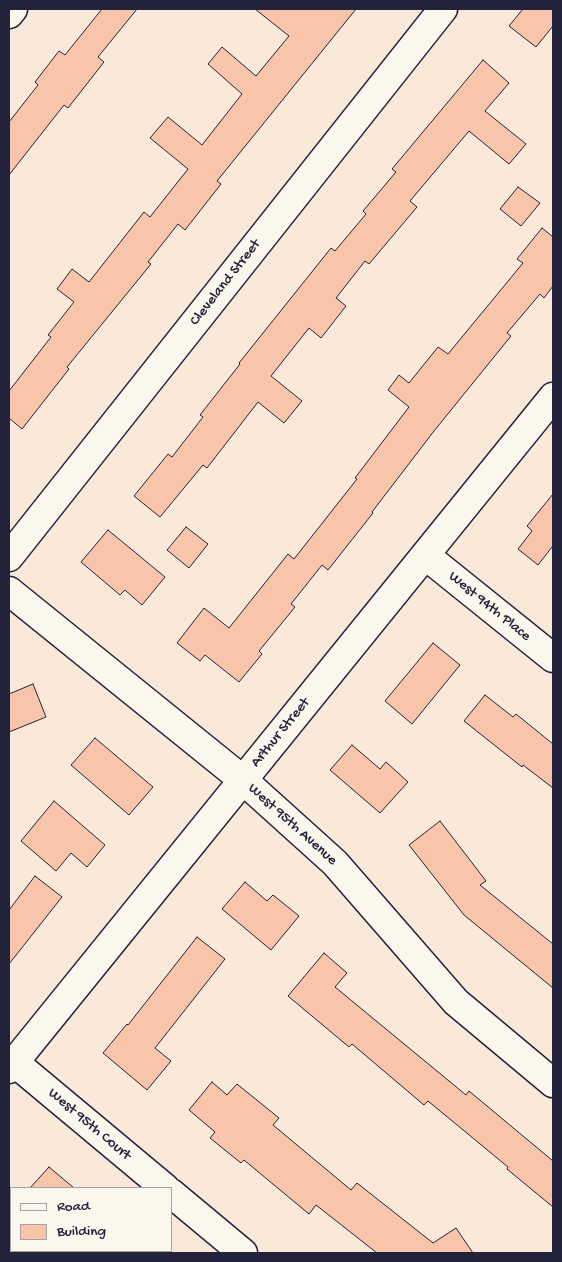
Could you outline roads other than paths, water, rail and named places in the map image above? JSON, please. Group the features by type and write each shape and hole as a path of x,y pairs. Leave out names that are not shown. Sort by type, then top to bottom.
{"street":[{"path":"9,14 13,9"},
{"name":"Cleveland Street","path":"9,557 443,9"},
{"name":"Arthur Street","path":"11,1066 553,397"},
{"name":"West 94th Place","path":"425,555 553,658"},
{"name":"West 95th Avenue","path":"9,591 242,780 335,863 456,1002 553,1083"},
{"name":"West 95th Court","path":"11,1066 164,1187"},
{"path":"172,1194 243,1253"}]}
